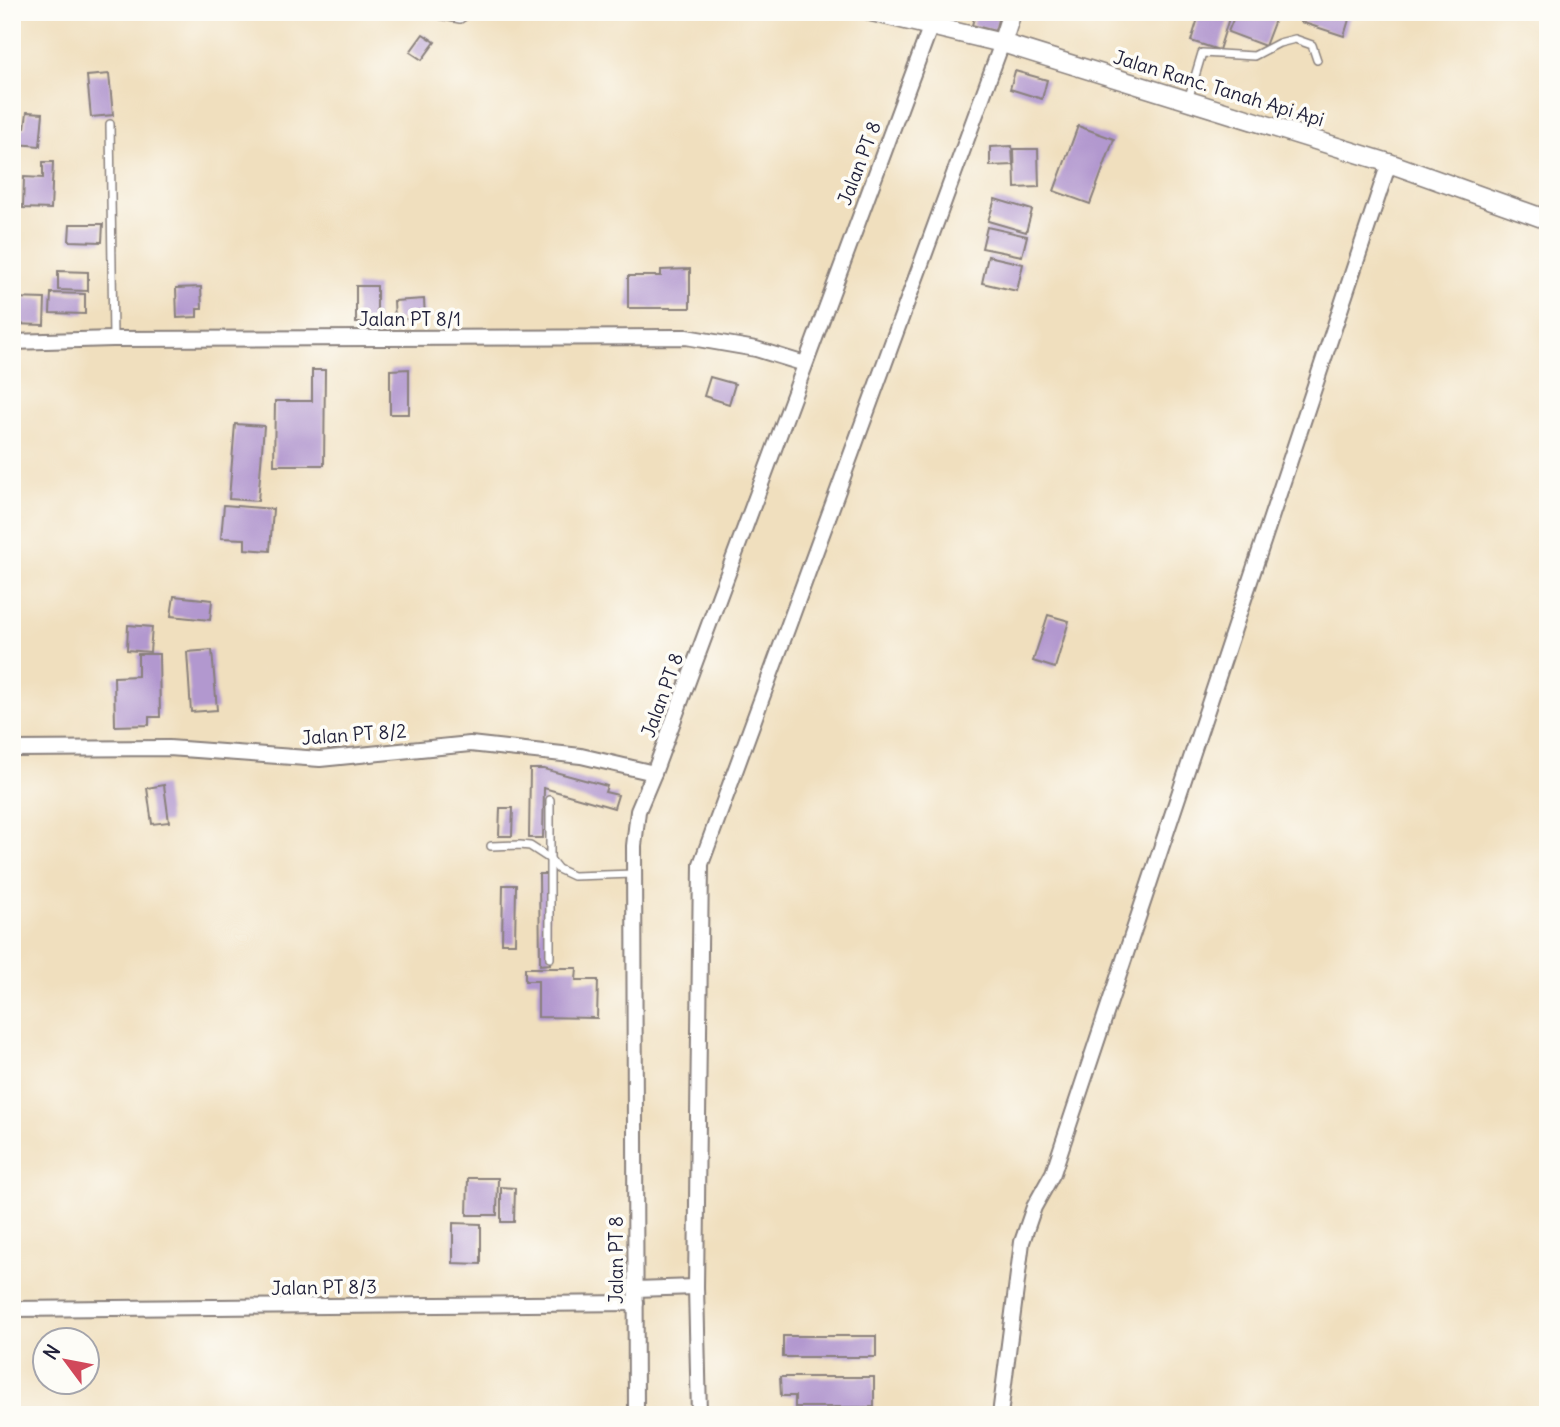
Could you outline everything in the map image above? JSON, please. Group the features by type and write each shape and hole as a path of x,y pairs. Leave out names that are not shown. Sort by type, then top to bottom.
{"street":[{"name":"Jalan Ranc. Tanah Api Api","path":"872,12 1002,43 1388,163 1548,220"},
{"path":"699,1415 688,1288 701,864 1012,12"},
{"name":"Jalan PT 8","path":"636,1415 641,1294 634,874 638,811 931,25"},
{"path":"1000,1415 1022,1242 1034,1207 1053,1173 1388,163"},
{"name":"Jalan PT 8/1","path":"12,342 113,339 685,337 756,349 805,364"},
{"name":"Jalan PT 8/2","path":"12,749 169,748 320,758 470,744 582,756 654,773"},
{"name":"Jalan PT 8/3","path":"12,1309 641,1294 688,1288"}],"lane":[{"path":"424,12 460,19 467,12"},
{"path":"1188,101 1202,53 1254,56 1279,43 1295,39 1312,45 1317,60"},
{"path":"110,124 113,339"},
{"path":"12,142 12,288"},
{"path":"550,800 550,958"},
{"path":"491,846 530,846 550,859 558,869 573,876 634,874"}],"building":[{"path":"976,12 1000,12 995,31 972,25"},
{"path":"1200,12 1231,12 1219,50 1191,41"},
{"path":"1236,12 1278,12 1265,46 1228,32"},
{"path":"1304,12 1351,13 1344,36 1301,22"},
{"path":"423,34 435,42 422,60 410,52"},
{"path":"1015,71 1047,80 1042,99 1010,89"},
{"path":"109,74 113,115 91,117 87,76"},
{"path":"27,112 43,113 40,146 17,144 18,128 25,128"},
{"path":"1078,126 1114,139 1090,204 1054,191"},
{"path":"1012,146 1013,165 990,166 990,147"},
{"path":"1014,149 1038,149 1039,187 1015,188"},
{"path":"43,162 53,162 51,209 23,208 24,177 43,178"},
{"path":"995,199 1032,210 1026,232 988,221"},
{"path":"70,224 103,224 102,242 69,241"},
{"path":"987,227 1027,236 1022,256 982,248"},
{"path":"988,256 1023,264 1017,291 982,283"},
{"path":"690,269 690,308 628,308 628,276 661,276 661,270"},
{"path":"58,271 88,272 88,291 58,290"},
{"path":"356,286 377,286 377,323 356,323"},
{"path":"201,287 202,309 197,309 197,317 177,318 176,288"},
{"path":"51,293 85,294 85,314 50,313"},
{"path":"12,298 45,299 44,325 12,324"},
{"path":"424,299 425,318 395,320 394,301"},
{"path":"409,369 409,414 390,414 390,370"},
{"path":"312,370 325,370 324,465 274,465 275,401 312,401"},
{"path":"710,377 735,384 729,404 704,396"},
{"path":"235,424 264,426 258,501 229,499"},
{"path":"224,505 273,509 270,551 245,549 245,539 221,538"},
{"path":"174,596 212,600 210,620 171,616"},
{"path":"1048,615 1069,621 1055,668 1033,661"},
{"path":"128,625 152,627 150,652 127,650"},
{"path":"212,650 217,710 191,712 187,652"},
{"path":"138,654 159,654 160,717 149,717 149,725 115,726 114,677 138,676"},
{"path":"530,769 544,769 607,786 605,792 618,795 614,808 544,788 543,838 529,838"},
{"path":"164,785 169,822 152,824 147,788"},
{"path":"500,808 513,808 512,836 499,836"},
{"path":"539,874 548,874 550,964 540,965"},
{"path":"503,885 516,885 515,943 502,943"},
{"path":"525,968 577,968 576,980 598,980 597,1018 538,1017 538,981 525,981"},
{"path":"468,1178 498,1178 497,1215 467,1215"},
{"path":"501,1187 515,1188 514,1222 501,1222"},
{"path":"453,1223 481,1224 481,1264 453,1263"},
{"path":"783,1336 876,1336 876,1357 783,1357"},
{"path":"780,1377 874,1377 874,1407 795,1407 795,1396 781,1396"}]}
